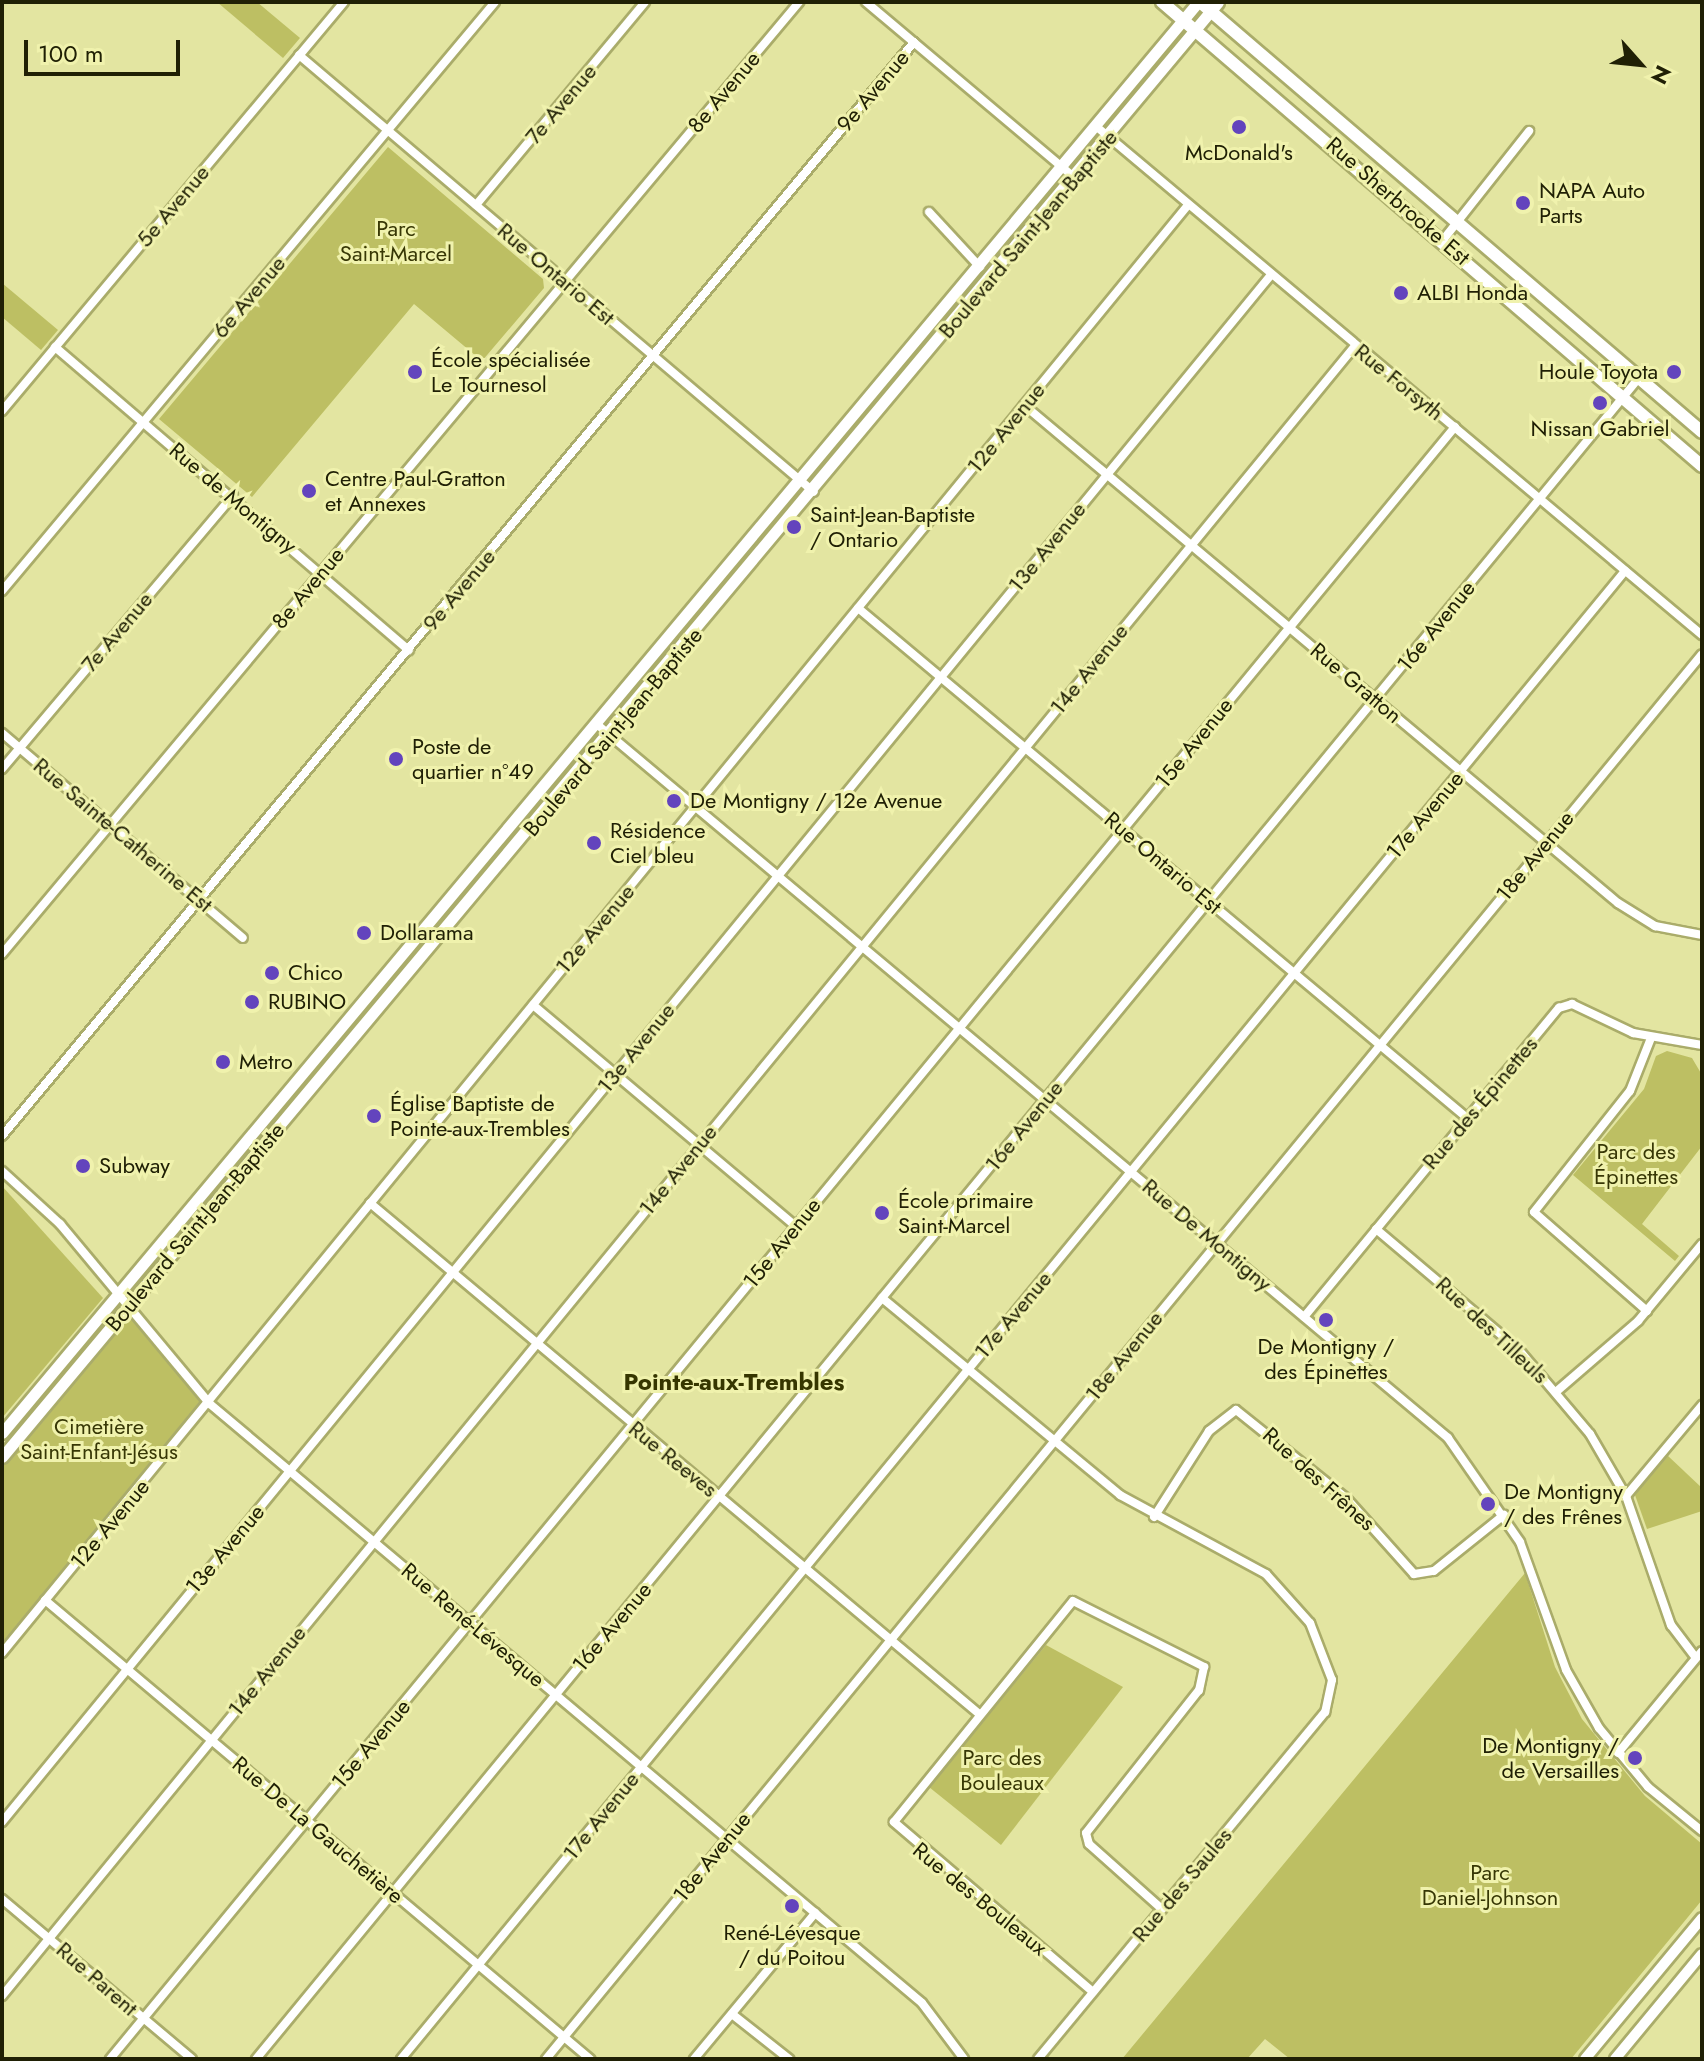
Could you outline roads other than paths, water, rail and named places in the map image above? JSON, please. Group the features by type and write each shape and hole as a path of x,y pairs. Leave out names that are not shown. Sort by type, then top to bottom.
{"main road":[{"name":"Rue Sherbrooke Est","path":"1162,2 1513,299 1702,466"},
{"name":"Rue Sherbrooke Est","path":"1207,4 1702,432"},
{"name":"Boulevard Saint-Jean-Baptiste","path":"2,1433 802,484 1184,20 1207,4"},
{"name":"Boulevard Saint-Jean-Baptiste","path":"2,1457 814,492 1195,31 1207,4"},
{"path":"1351,160 1366,143"},
{"path":"981,267 991,278"},
{"path":"1513,299 1528,282"},
{"path":"1565,346 1581,328"},
{"path":"433,921 445,932"},
{"path":"237,1154 249,1163"}],"street":[{"name":"5e Avenue","path":"2,411 344,2"},
{"name":"6e Avenue","path":"2,591 495,2"},
{"name":"7e Avenue","path":"476,205 645,2"},
{"name":"8e Avenue","path":"2,954 799,2"},
{"path":"866,2 1074,177"},
{"name":"9e Avenue","path":"2,1136 914,42"},
{"name":"Rue Ontario Est","path":"299,55 814,492"},
{"name":"Rue Forsyth","path":"1097,127 1702,635"},
{"path":"1443,240 1529,131"},
{"name":"12e Avenue","path":"2,1653 210,1404 370,1203 1188,205"},
{"path":"929,212 981,267"},
{"name":"13e Avenue","path":"2,1822 1271,275"},
{"name":"14e Avenue","path":"2,1996 1355,346"},
{"name":"Rue de Montigny","path":"55,347 233,496 409,650"},
{"name":"16e Avenue","path":"256,2059 1639,378"},
{"name":"Rue Gratton","path":"1024,405 1637,916 1702,935"},
{"name":"15e Avenue","path":"110,2059 1455,427"},
{"name":"7e Avenue","path":"2,769 233,496"},
{"name":"17e Avenue","path":"401,2059 1625,571"},
{"name":"Rue Ontario Est","path":"858,608 1467,1118"},
{"name":"18e Avenue","path":"546,2059 1702,654"},
{"name":"Rue De Montigny","path":"599,726 1448,1438 1504,1515 1531,1565 1571,1680 1618,1753 1702,1831"},
{"name":"Rue Sainte-Catherine Est","path":"2,733 243,938"},
{"name":"Rue des Épinettes","path":"1304,1317 1565,1004 1651,1038 1702,1045"},
{"path":"533,1005 795,1226"},
{"path":"1647,1311 1534,1212 1630,1091 1651,1038"},
{"name":"Rue René-Lévesque","path":"2,1171 119,1295 210,1404 292,1469 922,2003 964,2059"},
{"name":"Rue Reeves","path":"370,1203 632,1426 978,1713"},
{"name":"Rue des Tilleuls","path":"1376,1229 1510,1341 1557,1391 1626,1496 1667,1614 1699,1655"},
{"path":"1557,1391 1647,1311 1702,1244"},
{"path":"882,1298 1053,1442 1154,1517"},
{"path":"1626,1496 1702,1405"},
{"name":"Rue des Frênes","path":"1154,1517 1209,1431 1236,1410 1346,1498 1414,1574 1434,1571 1504,1515"},
{"name":"Rue des Saules","path":"1038,2059 1325,1712 1332,1680 1325,1652 1291,1597 1246,1562 1154,1517"},
{"name":"Rue De La Gauchetière","path":"45,1600 590,2059"},
{"name":"Rue des Bouleaux","path":"1093,1992 894,1822 978,1713 1073,1601 1204,1667 1199,1690 1086,1833 1089,1844 1162,1909"},
{"path":"1618,1753 1699,1655"},
{"name":"Rue Parent","path":"2,1899 192,2059"},
{"path":"694,2059 815,1913"},
{"path":"1585,2059 1702,1918"},
{"path":"1598,2044 1615,2059 1702,1954"},
{"path":"1657,1972 1675,1986"},
{"path":"732,2014 789,2059"}],"place":[{"name":"McDonald's","path":"1239,127"},
{"name":"NAPA Auto Parts","path":"1523,203"},
{"name":"ALBI Honda","path":"1401,293"},
{"name":"École spécialisée Le Tournesol","path":"415,372"},
{"name":"Houle Toyota","path":"1674,372"},
{"name":"Nissan Gabriel","path":"1600,403"},
{"name":"Centre Paul-Gratton et Annexes","path":"309,491"},
{"name":"Saint-Jean-Baptiste / Ontario","path":"794,527"},
{"name":"Poste de quartier n°49","path":"396,759"},
{"name":"De Montigny / 12e Avenue","path":"674,801"},
{"name":"Résidence Ciel bleu","path":"594,843"},
{"name":"Dollarama","path":"364,933"},
{"name":"Chico","path":"272,973"},
{"name":"RUBINO","path":"252,1002"},
{"name":"Metro","path":"223,1062"},
{"name":"Église Baptiste de Pointe-aux-Trembles","path":"374,1116"},
{"name":"Subway","path":"83,1166"},
{"name":"École primaire Saint-Marcel","path":"882,1213"},
{"name":"De Montigny / des Épinettes","path":"1326,1320"},
{"name":"De Montigny / des Frênes","path":"1488,1504"},
{"name":"De Montigny / de Versailles","path":"1635,1758"},
{"name":"René-Lévesque / du Poitou","path":"792,1906"}],"district":[{"name":"Pointe-aux-Trembles","path":"734,1382"}],"park label":[{"name":"Parc Saint-Marcel","path":"396,240"},
{"name":"Parc des Épinettes","path":"1636,1164"},
{"name":"Cimetière Saint-Enfant-Jésus","path":"99,1438"},
{"name":"Parc des Bouleaux","path":"1002,1770"},
{"name":"Parc Daniel-Johnson","path":"1490,1884"}]}
